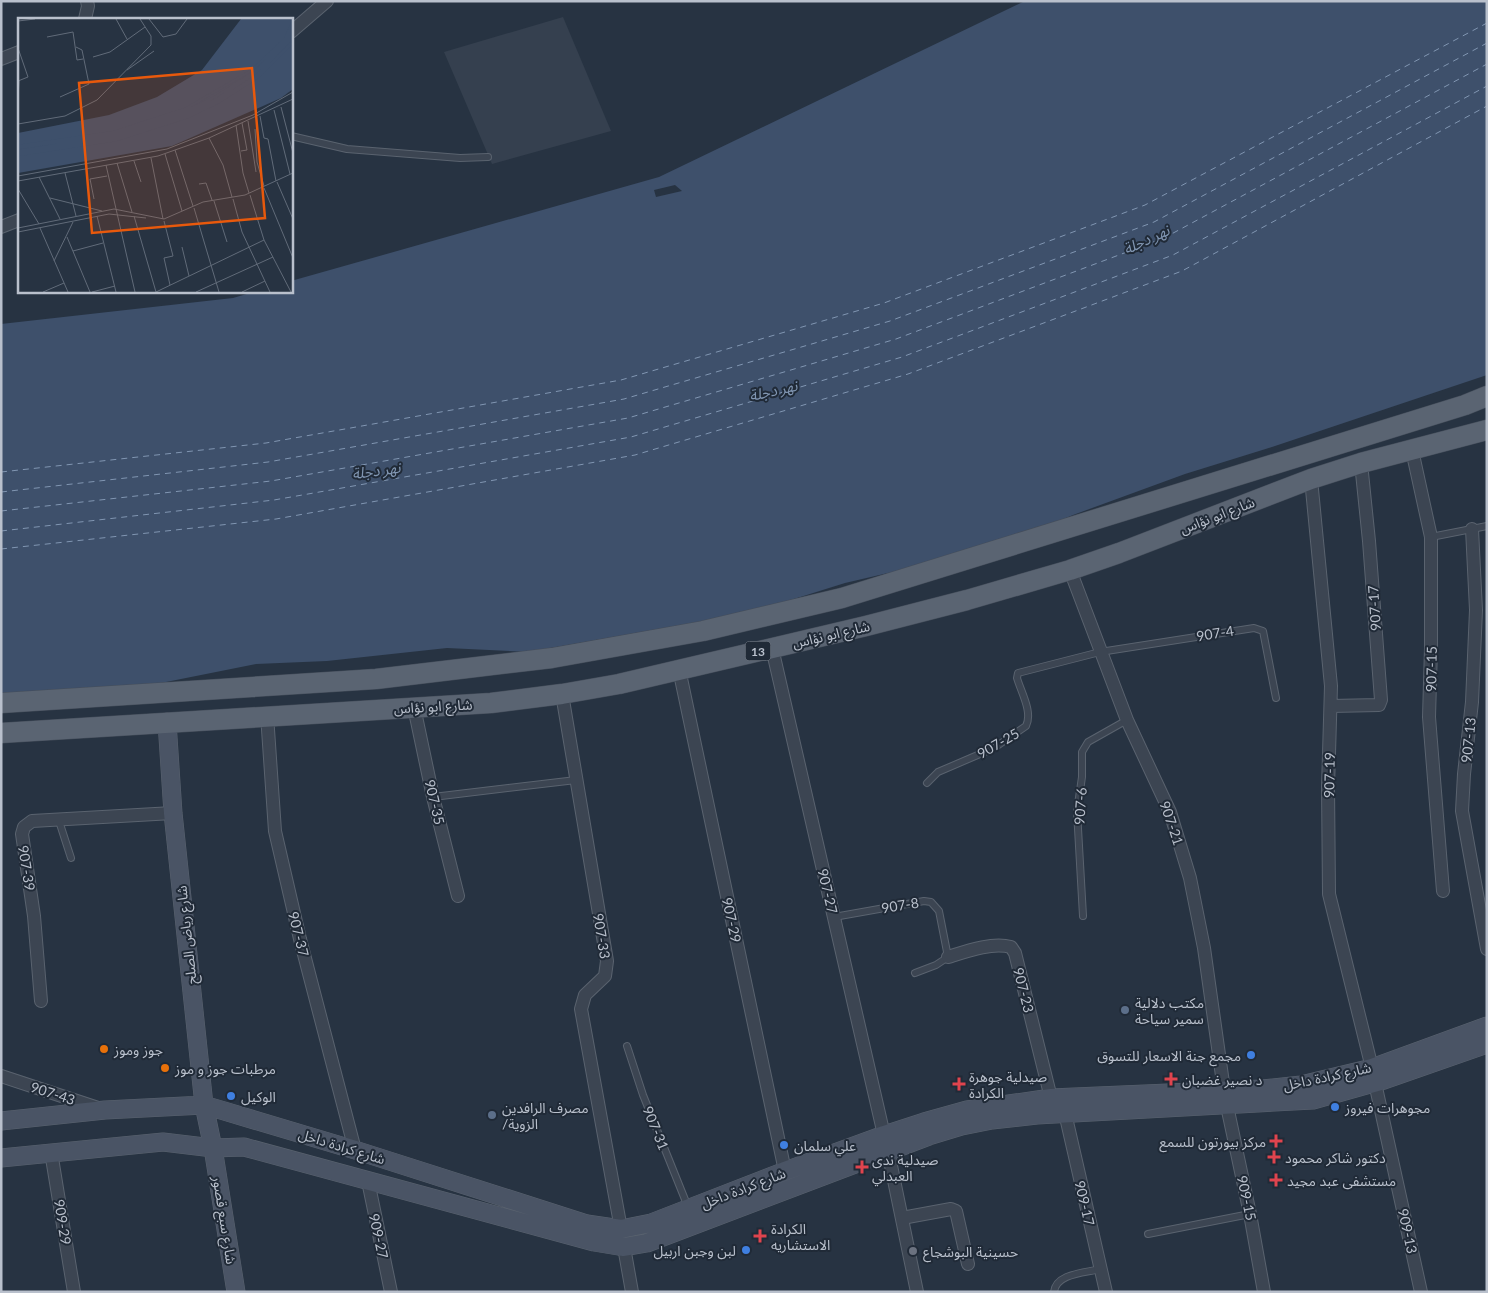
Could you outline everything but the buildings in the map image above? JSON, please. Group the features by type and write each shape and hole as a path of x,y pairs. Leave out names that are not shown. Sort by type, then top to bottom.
{"main road":[{"name":"13","path":"1,703 376,679 552,658 703,630 851,595 1465,405 1487,396"},
{"name":"شارع ابو نؤاس","path":"1,733 490,702 562,694 619,684 967,600 1070,570 1311,479 1361,463 1487,430"},
{"name":"شارع رياض الصلح","path":"167,722 173,813 204,1105 213,1148"},
{"name":"شارع كرادة داخل","path":"1373,1075 1487,1026"},
{"name":"شارع كرادة داخل","path":"1,1120 105,1110 204,1105 355,1150 587,1224 621,1229 651,1223 785,1171 886,1143 962,1126 1017,1117 1226,1098 1262,1089 1373,1075 1487,1044"},
{"name":"شارع كرادة داخل","path":"1,1158 162,1142 213,1148 244,1147 594,1242 624,1247 660,1239 886,1143 924,1122 967,1110 1051,1098 1226,1098"},
{"name":"شارع سبع قصور","path":"213,1148 236,1292"}],"street":[{"path":"85,18 88,6 87,1"},
{"path":"292,31 327,1"},
{"path":"1,59 18,52"},
{"path":"1,227 18,220"},
{"name":"907-15","path":"1412,450 1431,537 1430,718 1442,890"},
{"name":"907-17","path":"1331,706 1378,705 1381,700 1361,463"},
{"name":"907-19","path":"1311,479 1331,686 1328,787 1329,894 1373,1075"},
{"name":"907-13","path":"1472,529 1476,610 1472,702 1462,811 1487,950"},
{"name":"907-21","path":"1070,570 1127,720 1170,812 1190,878 1204,948 1226,1098"},
{"name":"907-27","path":"772,648 886,1143 917,1292"},
{"name":"907-29","path":"679,669 785,1171"},
{"name":"907-33","path":"562,694 607,961 605,976 586,995 581,1009 621,1229"},
{"name":"907-35","path":"414,707 433,797 458,896"},
{"name":"907-37","path":"267,715 275,831 300,939 355,1150"},
{"name":"907-39","path":"41,1001 34,916 22,834 24,827 32,821 59,821 173,813"},
{"name":"907-23","path":"948,957 969,950 1003,945 1011,947 1015,953 1051,1098"},
{"name":"909-13","path":"1373,1075 1421,1292"},
{"name":"907-43","path":"1,1076 105,1110"},
{"name":"909-15","path":"1226,1098 1264,1292"},
{"name":"909-17","path":"1065,1113 1106,1292"},
{"name":"909-29","path":"51,1152 74,1292"},
{"name":"909-27","path":"368,1181 391,1292"},
{"path":"902,1218 951,1209 956,1211 968,1264"},
{"path":"624,1247 632,1292"}],"lane":[{"path":"292,136 347,148 460,158 488,157"},
{"path":"1431,537 1487,526"},
{"name":"907-4","path":"1100,652 1254,628 1263,632 1276,698"},
{"name":"907-25","path":"927,784 938,772 994,748 1026,726 1028,712 1017,678 1018,673 1100,652"},
{"name":"907-6","path":"1083,916 1077,811 1082,777 1082,752 1088,742 1127,720"},
{"path":"433,797 576,780"},
{"path":"59,821 71,858"},
{"name":"907-8","path":"834,917 924,900 931,902 939,911 948,957"},
{"path":"915,973 936,965 948,957"},
{"name":"907-31","path":"627,1046 643,1095 689,1208"},
{"path":"1148,1234 1250,1214"},
{"path":"1054,1292 1055,1286 1063,1278 1100,1269"}],"shaded area":[{"path":"563,17 611,131 492,164 444,52"}],"water":[{"name":"نهر دجلة","path":"1025,1 1487,1 1487,375 1185,474 1073,515 1017,539 917,569 888,573 845,583 749,613 528,652 447,648 327,661 256,664 131,689 1,695 1,324 233,298 254,292 292,292 292,281 659,177"}],"pier":[{"path":"675,185 682,191 656,197 654,190"}],"ferry route":[{"path":"1,472 266,443 621,380 884,303 1145,205 1487,23"},
{"path":"1,492 268,462 624,399 890,321 1154,222 1487,43"},
{"path":"1,511 271,481 628,418 896,339 1164,238 1487,64"},
{"path":"1,531 274,500 631,437 902,357 1173,255 1487,86"},
{"path":"1,549 276,519 635,455 908,374 1182,271 1487,106"}],"place":[{"name":"مكتب دلالية سمير سياحة","path":"1125,1010"},
{"name":"جوز وموز","path":"104,1049"},
{"name":"مجمع جنة الاسعار للتسوق","path":"1251,1055"},
{"name":"مرطبات جوز و موز","path":"165,1068"},
{"name":"د نصير غضبان","path":"1171,1079"},
{"name":"صيدلية جوهرة الكرادة","path":"959,1084"},
{"name":"الوكيل","path":"231,1096"},
{"name":"مجوهرات فيروز","path":"1335,1107"},
{"name":"مصرف الرافدين /الزوية","path":"492,1115"},
{"name":"مركز بيورتون للسمع","path":"1276,1141"},
{"name":"علي سلمان","path":"784,1145"},
{"name":"دكتور شاكر محمود","path":"1274,1157"},
{"name":"صيدلية ندى العبدلي","path":"862,1167"},
{"name":"مستشفى عبد مجيد","path":"1276,1180"},
{"name":"الكرادة الاستشاريه","path":"760,1236"},
{"name":"لبن وجبن اربيل","path":"746,1250"},
{"name":"حسينية البوشجاع","path":"913,1251"}]}
